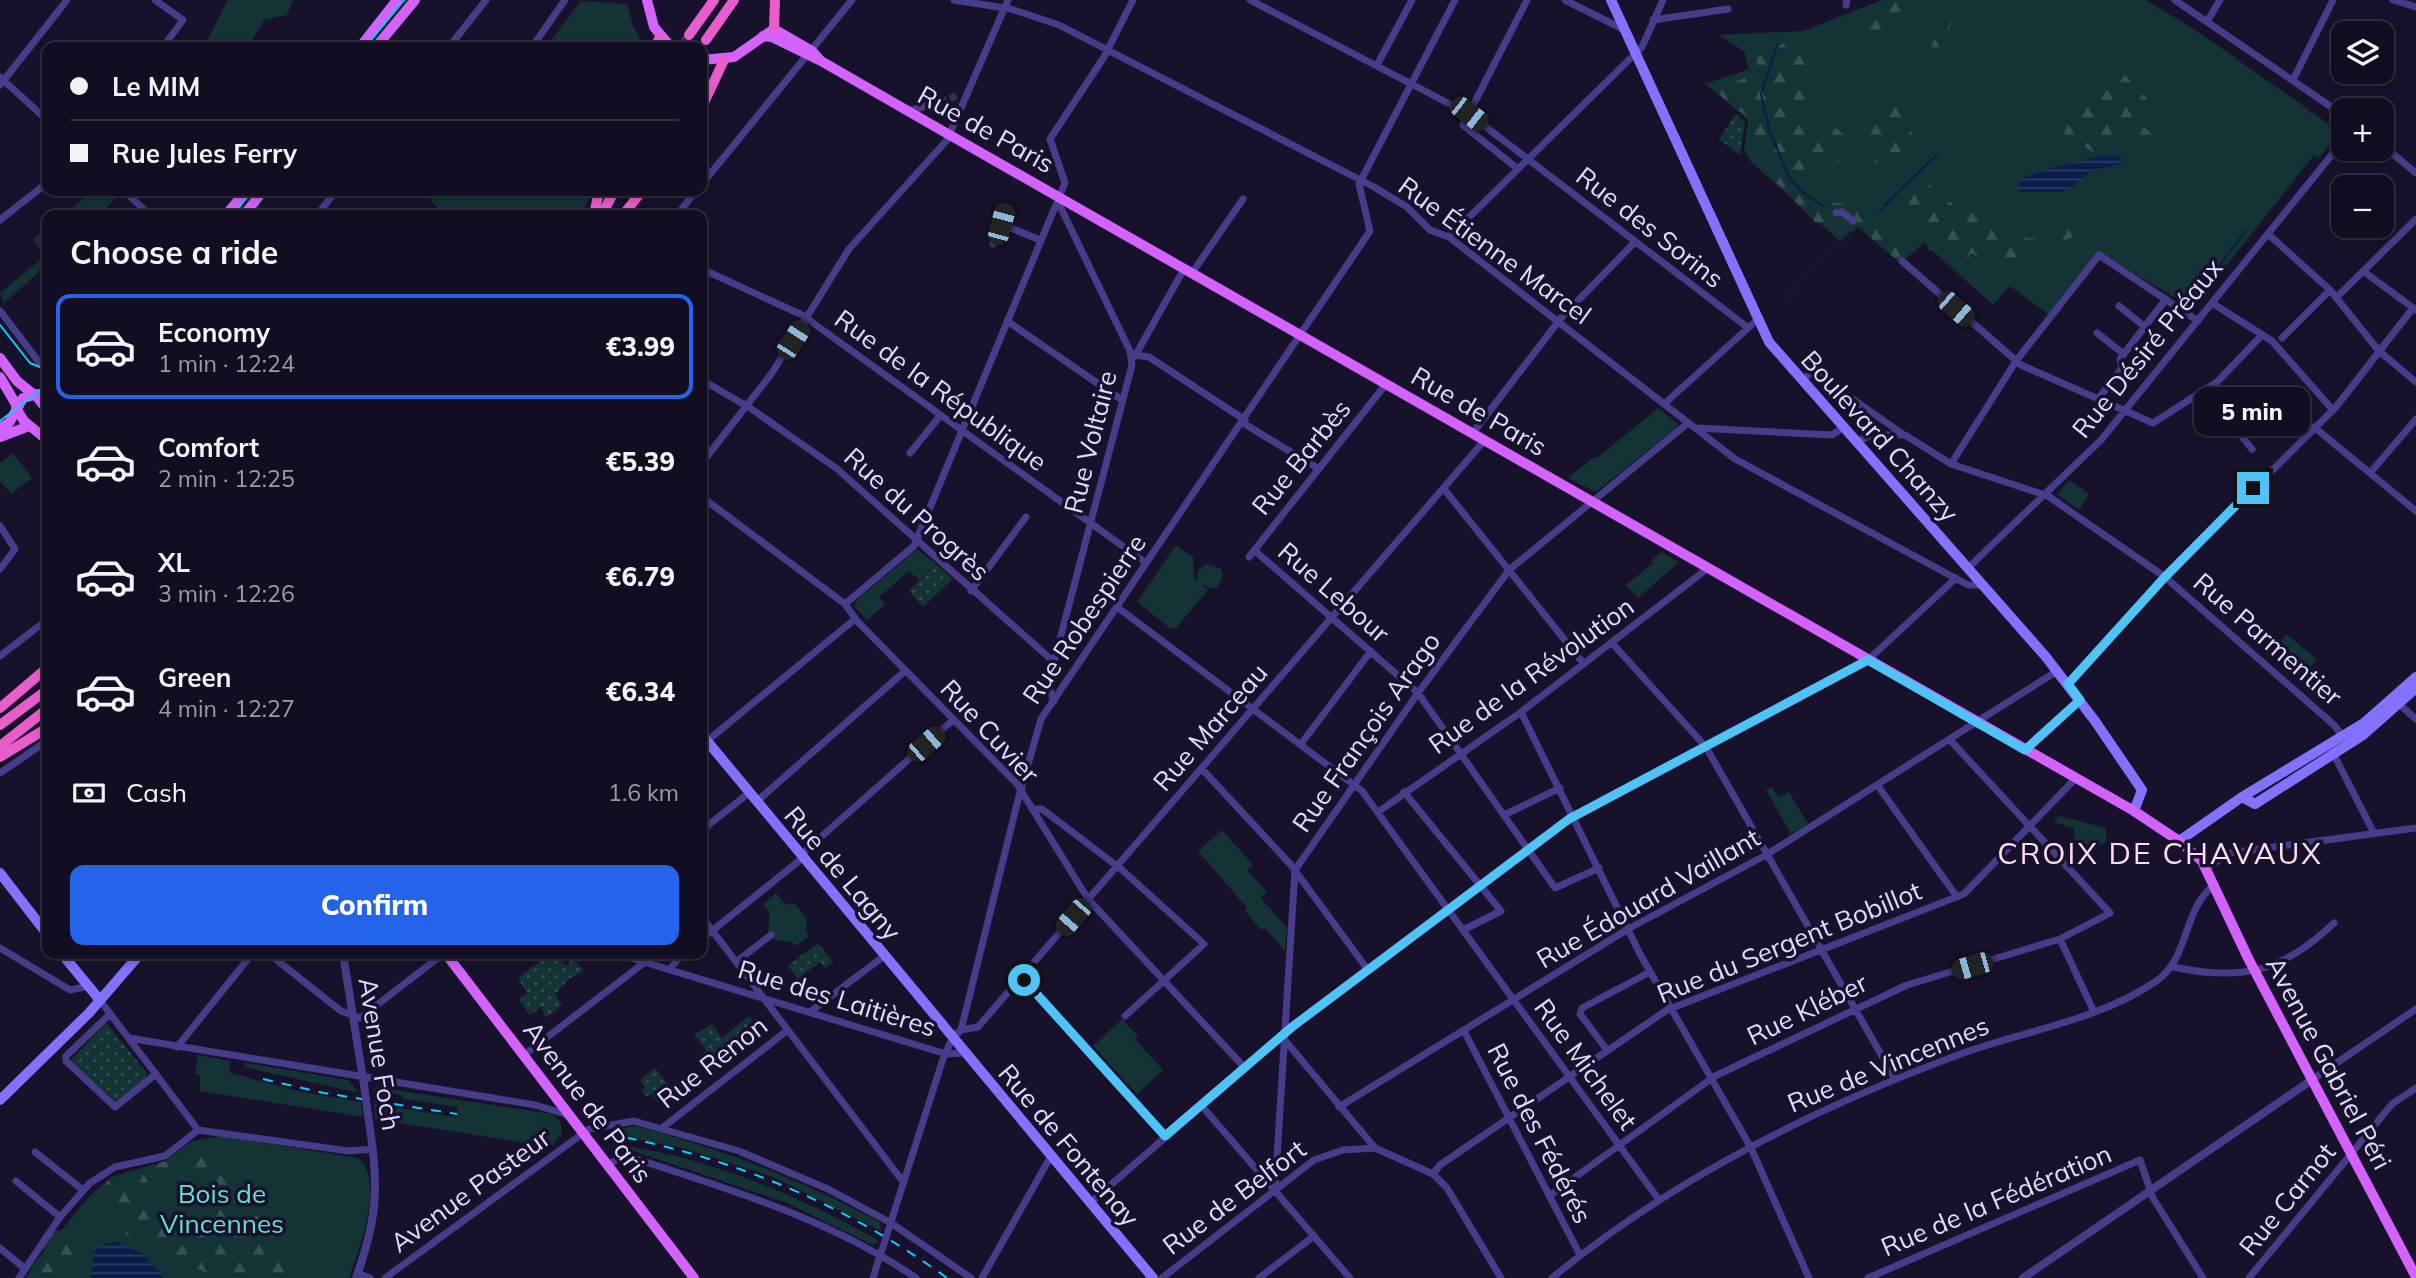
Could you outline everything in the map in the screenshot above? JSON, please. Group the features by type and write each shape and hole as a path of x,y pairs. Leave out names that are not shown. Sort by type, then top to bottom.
{"highway":[{"path":"689,35 714,0"},
{"path":"706,40 734,0"},
{"path":"774,29 775,0"},
{"path":"707,96 724,60"},
{"path":"625,210 638,196"},
{"path":"0,708 42,672"},
{"path":"0,725 42,694"},
{"path":"0,746 42,713"},
{"path":"0,757 42,731"}],"main road":[{"path":"364,42 397,0"},
{"path":"380,42 415,0"},
{"path":"647,0 657,42"},
{"name":"Boulevard Chanzy","path":"1611,0 1769,342 2068,684 2142,790 2134,811"},
{"path":"707,60 724,60 744,52 774,29 809,54"},
{"path":"763,36 772,37 809,54"},
{"name":"Rue de Paris","path":"809,54 1059,200 2134,811 2179,841"},
{"path":"230,210 242,196"},
{"path":"248,210 259,196"},
{"path":"0,358 17,381 42,404"},
{"path":"0,377 30,426 42,436"},
{"path":"0,428 9,423 17,407 34,394 42,393"},
{"path":"0,437 42,419"},
{"path":"2242,797 2255,804 2333,753 2416,677"},
{"path":"2179,841 2242,797 2346,740 2400,705 2416,688"},
{"name":"Rue de Lagny","path":"707,742 953,1037"},
{"name":"Avenue Gabriel Péri","path":"2179,841 2198,855 2206,869 2248,958 2257,970 2416,1277"},
{"path":"0,873 42,928"},
{"path":"66,959 99,999"},
{"path":"0,1100 73,1030 135,959"},
{"name":"Avenue de Paris","path":"448,959 694,1278"},
{"name":"Rue de Fontenay","path":"953,1037 1153,1278"}],"street":[{"path":"42,116 1,81 67,0"},
{"path":"155,0 183,20 167,42"},
{"path":"453,42 486,0"},
{"path":"536,42 565,0"},
{"path":"707,178 852,0"},
{"name":"Rue Étienne Marcel","path":"954,0 1003,9 1059,26 1361,180 1406,207 1430,230 1450,237 1735,459 1956,578 1970,585 1983,584"},
{"path":"707,457 772,373 849,249 950,135 1007,0"},
{"path":"845,604 914,545 1066,180 1050,139 1107,51 1133,0"},
{"name":"Rue des Sorins","path":"1250,0 1267,4 1469,114 1747,327"},
{"path":"1377,65 1412,0"},
{"path":"1361,180 1455,0"},
{"path":"1518,169 1463,125 1527,0"},
{"path":"1566,0 1624,29"},
{"path":"1450,237 1642,47 1663,0"},
{"path":"2175,0 2294,78 2331,106"},
{"path":"2208,20 2220,0"},
{"path":"2294,78 2333,0"},
{"path":"2393,0 2416,7"},
{"path":"1653,20 1728,9"},
{"path":"957,96 966,93"},
{"path":"907,111 930,105"},
{"path":"2394,155 2416,173"},
{"name":"Rue Désiré Préaux","path":"1969,568 2101,440 2127,411 2331,156"},
{"name":"Rue Robespierre","path":"961,1030 1020,790 1041,719 1370,231 1359,188 1361,180"},
{"path":"0,220 42,187"},
{"path":"129,196 145,210"},
{"path":"321,210 332,196"},
{"path":"681,210 692,196"},
{"path":"1133,357 1188,271 1243,199"},
{"name":"Rue Voltaire","path":"1054,701 1049,688 1054,663 1133,357 1059,200"},
{"path":"993,244 1005,208"},
{"path":"1836,213 1842,212 1853,221"},
{"path":"2337,297 2416,219"},
{"path":"1001,224 1040,240"},
{"path":"2268,234 2330,290 2379,351 2416,382"},
{"path":"1472,434 1559,321 1635,242"},
{"path":"1951,464 2016,361 2099,255 2198,321"},
{"path":"1902,261 2016,361 2153,423 2217,382 2262,335"},
{"name":"Rue de la République","path":"707,270 807,319 1146,563"},
{"path":"2068,684 2165,577 2332,409 2415,309 2363,271"},
{"path":"2282,338 2330,290"},
{"path":"2099,398 2122,369 2120,359 2166,299"},
{"path":"2212,303 2272,341 2332,409"},
{"path":"2119,306 2145,327"},
{"path":"0,311 42,362"},
{"path":"1664,404 1757,320"},
{"path":"1007,321 1122,400"},
{"path":"2098,333 2124,354"},
{"path":"1133,357 1149,357 1319,469"},
{"path":"1802,380 1810,374 1817,374 1905,435"},
{"name":"Rue du Progrès","path":"707,383 746,406 836,468 1054,663"},
{"name":"Rue Barbès","path":"1251,553 1386,384"},
{"path":"2205,390 2252,449"},
{"path":"910,453 940,416"},
{"path":"2370,473 2416,419"},
{"path":"1691,425 1832,435 1844,427"},
{"name":"Rue François Arago","path":"1275,1190 1282,1037 1295,870 1418,693 1509,570 1691,425"},
{"path":"2314,427 2416,511"},
{"path":"1857,441 1873,435 1905,435"},
{"name":"Rue Parmentier","path":"1905,435 1951,464 2044,496 2165,577 2239,644 2284,680 2346,740"},
{"name":"Rue Marceau","path":"961,1030 978,1027 1484,441"},
{"path":"1444,488 1584,664"},
{"name":"Rue Cuvier","path":"707,501 845,604 855,619 1020,790 1088,899 1244,1067"},
{"path":"971,591 1026,517"},
{"path":"0,526 15,549 0,569"},
{"name":"Rue Lebour","path":"1251,553 1332,616 1418,693 1555,888 1599,868"},
{"name":"Rue de la Révolution","path":"1378,812 1521,712 1707,569"},
{"path":"1090,1203 1244,1067 1481,884 1574,816 1868,660 1956,578"},
{"name":"Rue Michelet","path":"1117,607 1355,784 1659,1200"},
{"path":"707,736 855,619"},
{"path":"0,656 42,624"},
{"path":"1612,643 1706,747 1895,1079"},
{"path":"1301,744 1371,651"},
{"path":"756,802 905,671"},
{"name":"Rue Édouard Vaillant","path":"1339,1107 1628,929 1766,855 2057,671"},
{"path":"2025,750 2080,700"},
{"path":"2400,705 2416,719"},
{"path":"1521,712 1650,972 1750,1146 1809,1278"},
{"path":"707,934 802,856 952,721"},
{"path":"1950,740 2030,826"},
{"path":"0,773 42,744"},
{"path":"2333,753 2374,833"},
{"path":"1202,769 1295,870 1368,970"},
{"name":"Rue du Sergent Bobillot","path":"1433,1174 1440,1165 1671,1008 1957,897 2075,779"},
{"path":"1878,786 1957,897"},
{"path":"1504,815 1560,788"},
{"path":"1404,792 1502,911 1463,930"},
{"path":"707,826 749,793"},
{"path":"1032,809 1042,809 1118,866 1204,944 1125,1016"},
{"name":"Rue Kléber","path":"1549,1196 1712,1079 1854,1008 1907,985 2060,939 2110,913 2030,826"},
{"path":"2206,869 2229,853 2416,828"},
{"path":"2214,885 2197,905 2174,967 2196,972 2266,970 2299,954 2334,923"},
{"path":"707,924 904,1183"},
{"path":"736,962 771,935"},
{"path":"2060,939 2094,1012"},
{"path":"0,948 70,990 89,986"},
{"path":"810,1012 884,956"},
{"path":"177,1047 248,959"},
{"path":"275,959 337,1009 360,1017 437,959"},
{"name":"Avenue Foch","path":"344,959 375,1160 376,1202 372,1228 357,1276"},
{"name":"Rue des Laitières","path":"635,959 946,1055 964,1053"},
{"path":"670,969 678,959"},
{"path":"524,1055 645,962"},
{"name":"Rue de Vincennes","path":"1552,1278 1659,1200 1805,1117 1961,1053 2126,1000 2174,967"},
{"path":"1606,1051 1580,1014 1582,1008 1650,972"},
{"path":"1021,977 1165,1136"},
{"path":"99,999 198,1130 349,1151 373,1149"},
{"path":"2023,1278 2416,1009"},
{"path":"110,1014 66,1056 66,1061 114,1107 156,1074"},
{"name":"Rue Renon","path":"662,1128 788,1030"},
{"path":"873,1278 946,1055 953,1037 961,1030"},
{"name":"Rue des Fédérés","path":"1464,1031 1580,1255"},
{"path":"1282,1037 1375,1148 1433,1174 1447,1188 1501,1278"},
{"path":"129,1038 363,1081 535,1105 570,1116"},
{"name":"Rue Carnot","path":"2249,1278 2392,1104 2416,1088"},
{"path":"535,1105 558,1099"},
{"path":"1201,1105 1350,1278"},
{"name":"Avenue Pasteur","path":"385,1278 582,1134 595,1126 630,1121 662,1128 763,1160 828,1189 890,1225 971,1278"},
{"path":"19,1278 83,1190 107,1171 165,1156 198,1130"},
{"name":"Rue de Belfort","path":"1162,1278 1314,1160 1343,1150 1375,1148"},
{"path":"35,1152 83,1190"},
{"path":"607,1164 627,1156 734,1191 780,1208 881,1253 916,1278"},
{"path":"982,1278 1051,1156"},
{"name":"Rue de la Fédération","path":"1868,1278 2140,1160 2150,1191"},
{"path":"16,1181 61,1217"},
{"path":"2150,1191 2203,1278"},
{"path":"1259,1278 1314,1236"},
{"path":"0,1248 24,1268"},
{"name":"Avenue Pasteur","path":"357,1276 370,1278"}],"green space":[{"path":"228,0 293,0 287,15 264,20 251,42 212,42 208,39"},
{"path":"1882,0 2146,0 2200,33 2331,126 2331,143 2319,158 2314,155 2193,308 2099,253 2049,315 2010,286 1993,305 1924,243 1903,261 1860,221 1840,241 1751,162 1744,150 1748,120 1705,84 1749,69 1744,51 1718,35 1803,31"},
{"path":"1887,0 1907,0 1896,18 1885,27 1871,32 1861,30"},
{"path":"1953,0 1962,0 1930,71 1924,103 1921,92 1925,66"},
{"path":"581,1 627,4 633,26 642,42 550,42"},
{"path":"1785,42 1811,59 1799,70 1798,78 1807,79 1813,87 1818,84 1824,87 1825,97 1807,103 1806,118 1820,132 1833,126 1850,139 1851,153 1859,155 1872,131 1861,128 1859,124 1889,97 1893,90 1901,91 1913,136 1908,141 1910,153 1885,166 1878,162 1867,166 1859,156 1857,167 1823,159 1818,161 1819,165 1813,172 1805,169 1798,176 1835,203 1851,204 1860,212 1867,210 1904,246 1907,255 1898,261 1858,227 1849,235 1843,228 1852,222 1849,219 1816,223 1771,177 1765,163 1752,156 1747,147 1751,120 1721,96 1718,89 1757,73 1757,58"},
{"path":"2125,75 2149,101 2143,114 2135,119 2153,135 2137,151 2113,131 2109,138 2111,151 2097,154 2076,142 2069,145 2063,138 2075,97 2071,93 2077,84 2081,89 2087,89"},
{"path":"1736,114 1745,122 1740,155 1719,139"},
{"path":"1926,183 1933,188 1944,188 1946,199 1964,212 1975,214 1983,206 1992,206 1994,213 1991,219 2012,224 2022,230 2027,238 2039,240 2033,236 2033,232 2055,230 2060,221 2078,236 2067,239 2053,252 2049,248 2040,249 2040,253 2045,256 2033,261 2031,249 2019,246 2016,253 2019,261 2025,261 2023,274 2033,287 2028,295 2019,288 2020,284 2012,280 1998,282 1998,272 2004,263 1993,264 1988,259 1981,261 1974,254 1969,254 1972,274 1969,278 1964,276 1965,264 1949,263 1952,256 1960,258 1960,254 1948,249 1942,255 1935,248 1930,251 1927,249 1929,240 1924,237 1934,232 1911,228 1899,216 1903,195 1912,194"},
{"path":"87,196 118,196 104,210 70,210"},
{"path":"428,196 590,196 583,210 439,210"},
{"path":"42,232 42,254 33,239"},
{"path":"42,259 42,269 4,303 0,293"},
{"path":"1658,408 1677,423 1677,427 1596,492 1568,478 1592,458 1597,458"},
{"path":"13,453 32,478 11,494 0,481 0,463"},
{"path":"2069,480 2089,494 2079,510 2057,494"},
{"path":"1176,545 1193,557 1194,578 1198,581 1198,571 1205,564 1220,568 1223,575 1218,587 1213,589 1202,584 1208,590 1176,628 1171,629 1137,602"},
{"path":"917,549 936,564 919,580 909,571 879,597 885,605 867,620 855,607 856,601"},
{"path":"1661,552 1679,562 1638,598 1626,585 1653,563 1651,561"},
{"path":"936,564 953,579 923,607 909,591"},
{"path":"2286,634 2317,659 2300,679 2270,654"},
{"path":"1772,787 1778,797 1789,792 1808,824 1791,834 1766,790"},
{"path":"2059,816 2106,828 2106,842 2097,847 2075,841 2074,828 2053,822"},
{"path":"1222,830 1253,865 1247,870 1267,892 1261,898 1287,928 1285,951 1265,928 1261,930 1245,911 1247,908 1198,851"},
{"path":"776,893 784,903 796,905 807,919 806,931 809,936 795,946 792,942 775,940 768,931 770,914 763,904"},
{"path":"818,943 833,962 825,968 820,962 798,979 788,966"},
{"path":"543,959 560,959 566,965 574,959 584,971 569,979 555,994 562,1005 546,1018 541,1007 530,1015 519,1000 527,993 518,978"},
{"path":"749,1016 759,1030 710,1065 702,1054 706,1050 694,1035 712,1024 722,1038"},
{"path":"1122,1019 1138,1036 1135,1039 1163,1070 1137,1094 1093,1046"},
{"path":"106,1023 147,1073 146,1078 115,1103 70,1061"},
{"path":"198,1055 231,1061 229,1072 235,1074 301,1092 361,1102 363,1117 200,1091 200,1075 195,1074"},
{"path":"246,1063 348,1080 359,1093 244,1067"},
{"path":"655,1068 676,1095 665,1103 662,1099 658,1103 651,1094 646,1097 641,1090 645,1087 640,1080"},
{"path":"376,1087 551,1114 560,1121 562,1133 552,1146 544,1146 375,1119 374,1104 456,1117 458,1107 403,1099 401,1095 387,1092 386,1096 372,1094"},
{"path":"636,1126 701,1145 790,1179 880,1222 881,1231 773,1177 686,1149 608,1133 610,1130"},
{"name":"Bois de Vincennes","path":"221,1136 358,1158 366,1168 370,1182 370,1198 364,1234 349,1278 26,1278 36,1261 88,1198 111,1177 165,1161 192,1141"},
{"path":"613,1144 682,1158 749,1179 846,1223 878,1240 877,1243 873,1245 787,1203"},
{"path":"198,1146 273,1235 297,1278 272,1278 250,1269 245,1278 212,1278 211,1275 125,1233 142,1225 107,1208 106,1182 111,1177 122,1175 136,1189 168,1210 181,1224 193,1202 190,1175 146,1183 131,1179 125,1173 166,1161"},
{"path":"78,1227 81,1245 74,1278 34,1278 28,1275 36,1261 54,1257 41,1248 53,1231"}],"water":[{"path":"2106,155 2119,157 2124,164 2092,170 2071,188 2061,192 2020,192 2017,189 2020,179"},
{"path":"118,1242 143,1254 165,1278 90,1278 96,1249"}],"waterway":[{"path":"1778,44 1761,94 1770,132 1789,177 1801,191 1824,207"},
{"path":"1919,172 1938,154"},
{"path":"1899,191 1917,174"},
{"path":"1884,206 1897,193"},
{"path":"2200,291 2246,230"},
{"path":"1782,301 1851,232"}],"tunnel":[{"path":"685,42 689,35"},
{"path":"930,105 957,96"}],"tram line":[{"path":"369,42 404,0"},
{"path":"237,210 248,196"},
{"path":"0,325 30,363 42,368"},
{"path":"0,421 42,389"}],"railway":[{"path":"263,1079 324,1093 457,1114"},
{"path":"608,1134 699,1156 786,1187 869,1228 947,1278"}],"district":[{"name":"CROIX DE CHAVAUX","path":"2160,853"}],"route":[{"path":"1024,980 1165,1136 1292,1027 1569,819 1868,660 2025,750 2028,744 2080,700 2068,684 2164,578 2253,488"}]}
